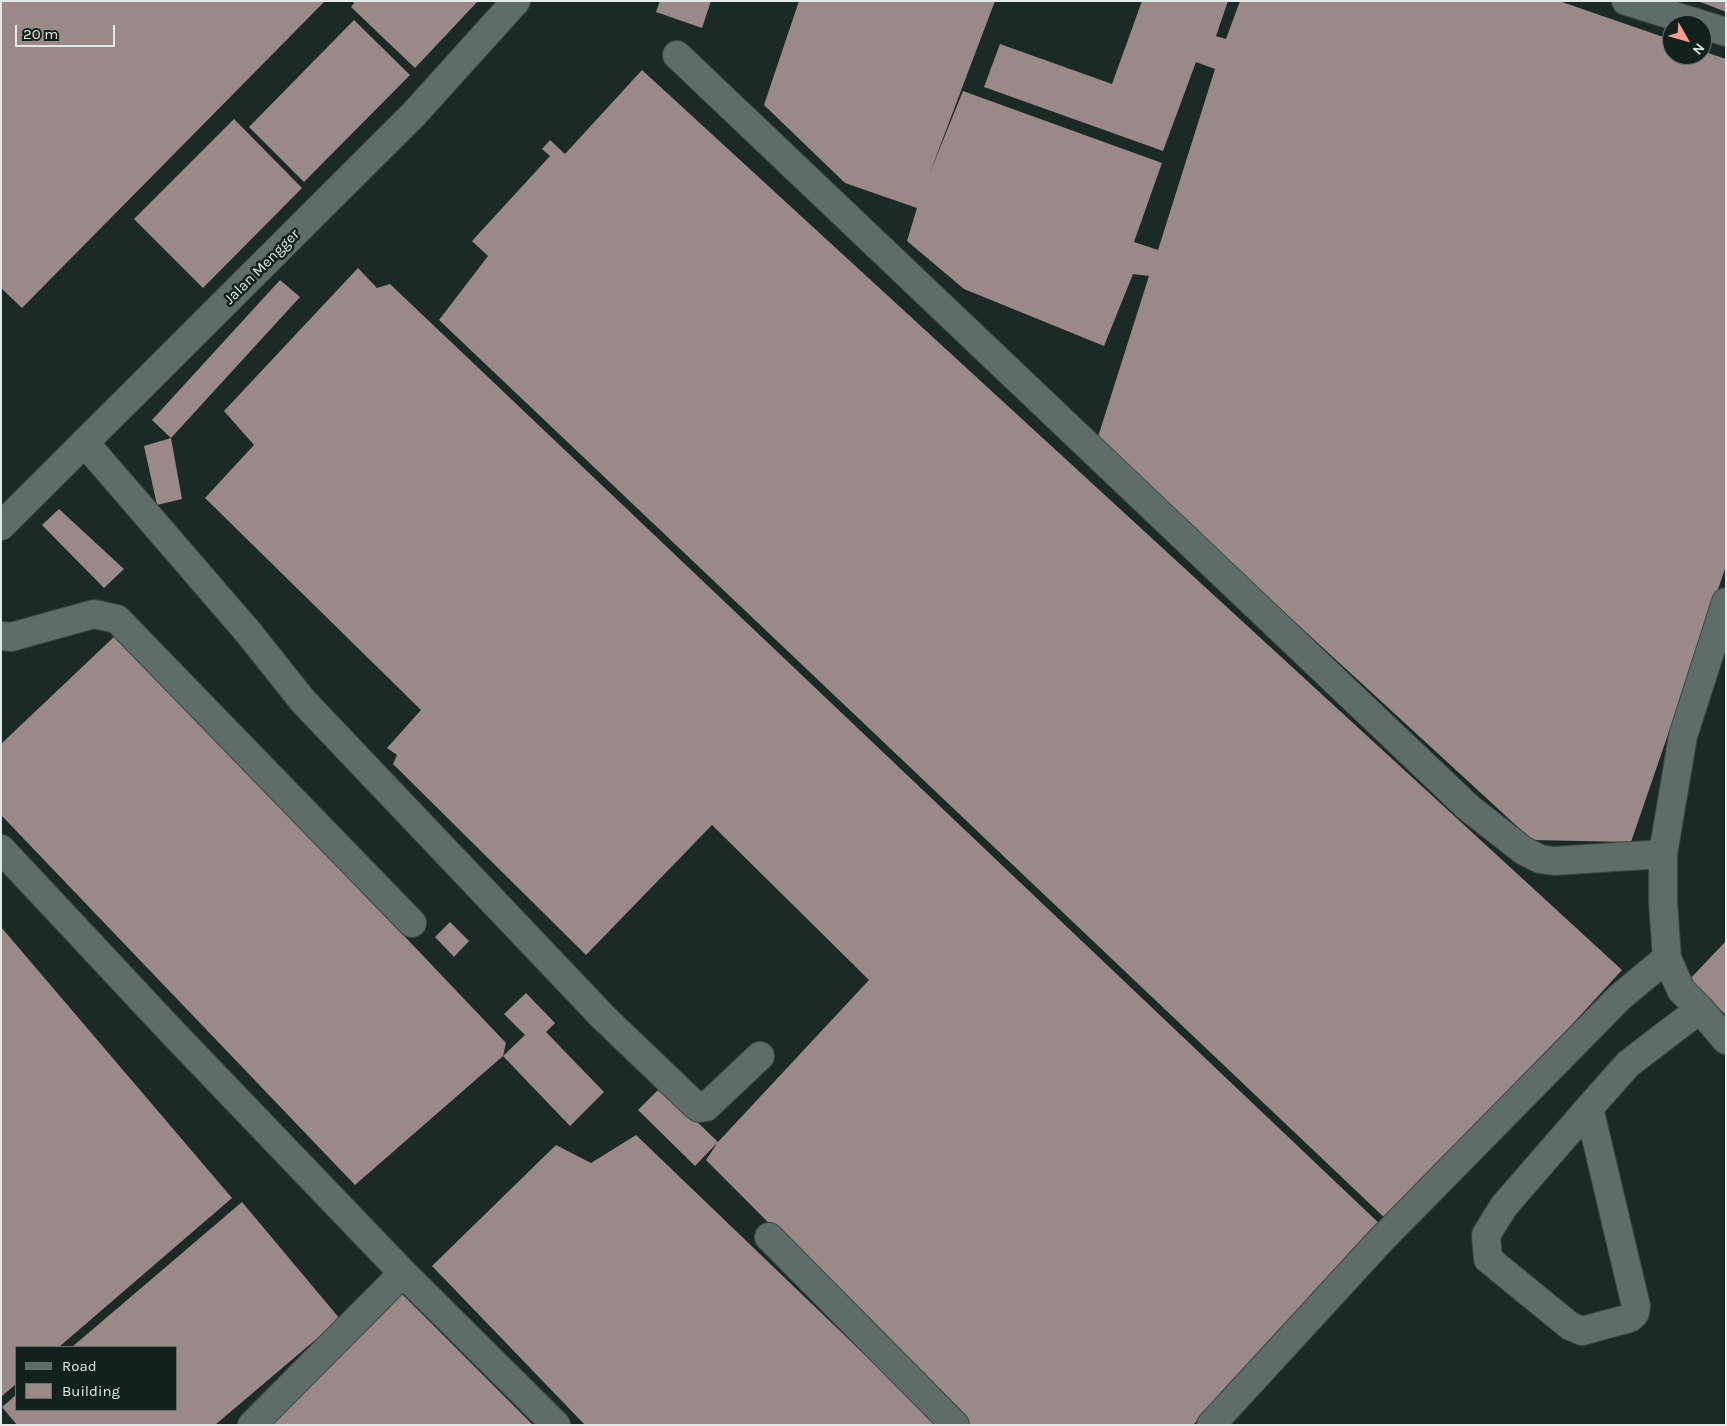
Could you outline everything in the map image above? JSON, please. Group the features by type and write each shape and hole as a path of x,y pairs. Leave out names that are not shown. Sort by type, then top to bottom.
{"street":[{"name":"Jalan Mengger","path":"1,526 414,114 516,1"},
{"path":"1626,1 1726,32"},
{"path":"677,55 1469,808 1524,851 1540,859 1554,861 1663,854"},
{"path":"85,443 248,632 303,701 604,1018 695,1105 699,1108 706,1106 760,1056"},
{"path":"1726,602 1683,736 1663,854 1663,902 1668,958 1681,990 1726,1040"},
{"path":"1,636 11,637 94,614 117,619 412,923"},
{"path":"1,849 174,1034 404,1273 556,1425"},
{"path":"1211,1425 1381,1240 1620,997 1668,958"},
{"path":"1589,1108 1636,1306 1635,1313 1630,1318 1582,1331 1570,1326 1488,1260 1486,1235 1504,1206 1589,1108 1628,1064 1700,1009"},
{"path":"768,1237 955,1425"},
{"path":"252,1425 404,1273"}],"building":[{"path":"1,1 325,1 22,308 1,288"},
{"path":"353,1 478,1 415,68 351,7 354,3"},
{"path":"660,1 711,1 702,28 656,12"},
{"path":"799,1 995,1 929,175 963,91 1162,163 1134,242 1158,250 1215,69 1196,62 1163,151 984,87 1000,44 1112,84 1142,1 1228,1 1216,36 1226,39 1240,1 1559,1 1662,37 1662,65 1712,65 1712,54 1726,59 1726,566 1631,842 1532,840 1097,440 1149,276 1133,274 1104,346 964,289 907,241 917,208 845,183 764,105"},
{"path":"1698,1 1726,1 1726,12"},
{"path":"354,20 410,75 304,182 249,127"},
{"path":"642,70 1622,970 1390,1223 439,320 488,256 472,241 550,156 542,149 550,140 565,154"},
{"path":"234,119 302,188 203,288 134,219"},
{"path":"358,268 377,288 390,284 1383,1227 1193,1425 970,1425 706,1160 718,1142 869,980 712,825 586,955 393,764 397,755 387,748 421,710 205,498 254,445 224,411"},
{"path":"280,280 300,297 171,438 152,420"},
{"path":"171,438 182,499 157,505 144,446"},
{"path":"59,509 124,569 104,588 42,525"},
{"path":"117,634 506,1043 503,1056 355,1185 1,815 1,744"},
{"path":"450,922 469,941 454,957 435,937"},
{"path":"1,927 232,1198 60,1346 15,1346 15,1385 1,1397"},
{"path":"1726,941 1726,1015 1689,980"},
{"path":"526,993 555,1023 546,1032 604,1092 570,1126 503,1056 525,1035 504,1014"},
{"path":"661,1087 718,1142 695,1166 638,1110"},
{"path":"636,1135 938,1425 585,1425 432,1266 556,1145 591,1163"},
{"path":"242,1202 340,1319 215,1425 17,1425 2,1407 15,1396 15,1411 178,1411 178,1346 73,1346"},
{"path":"400,1292 533,1425 267,1425"}]}
